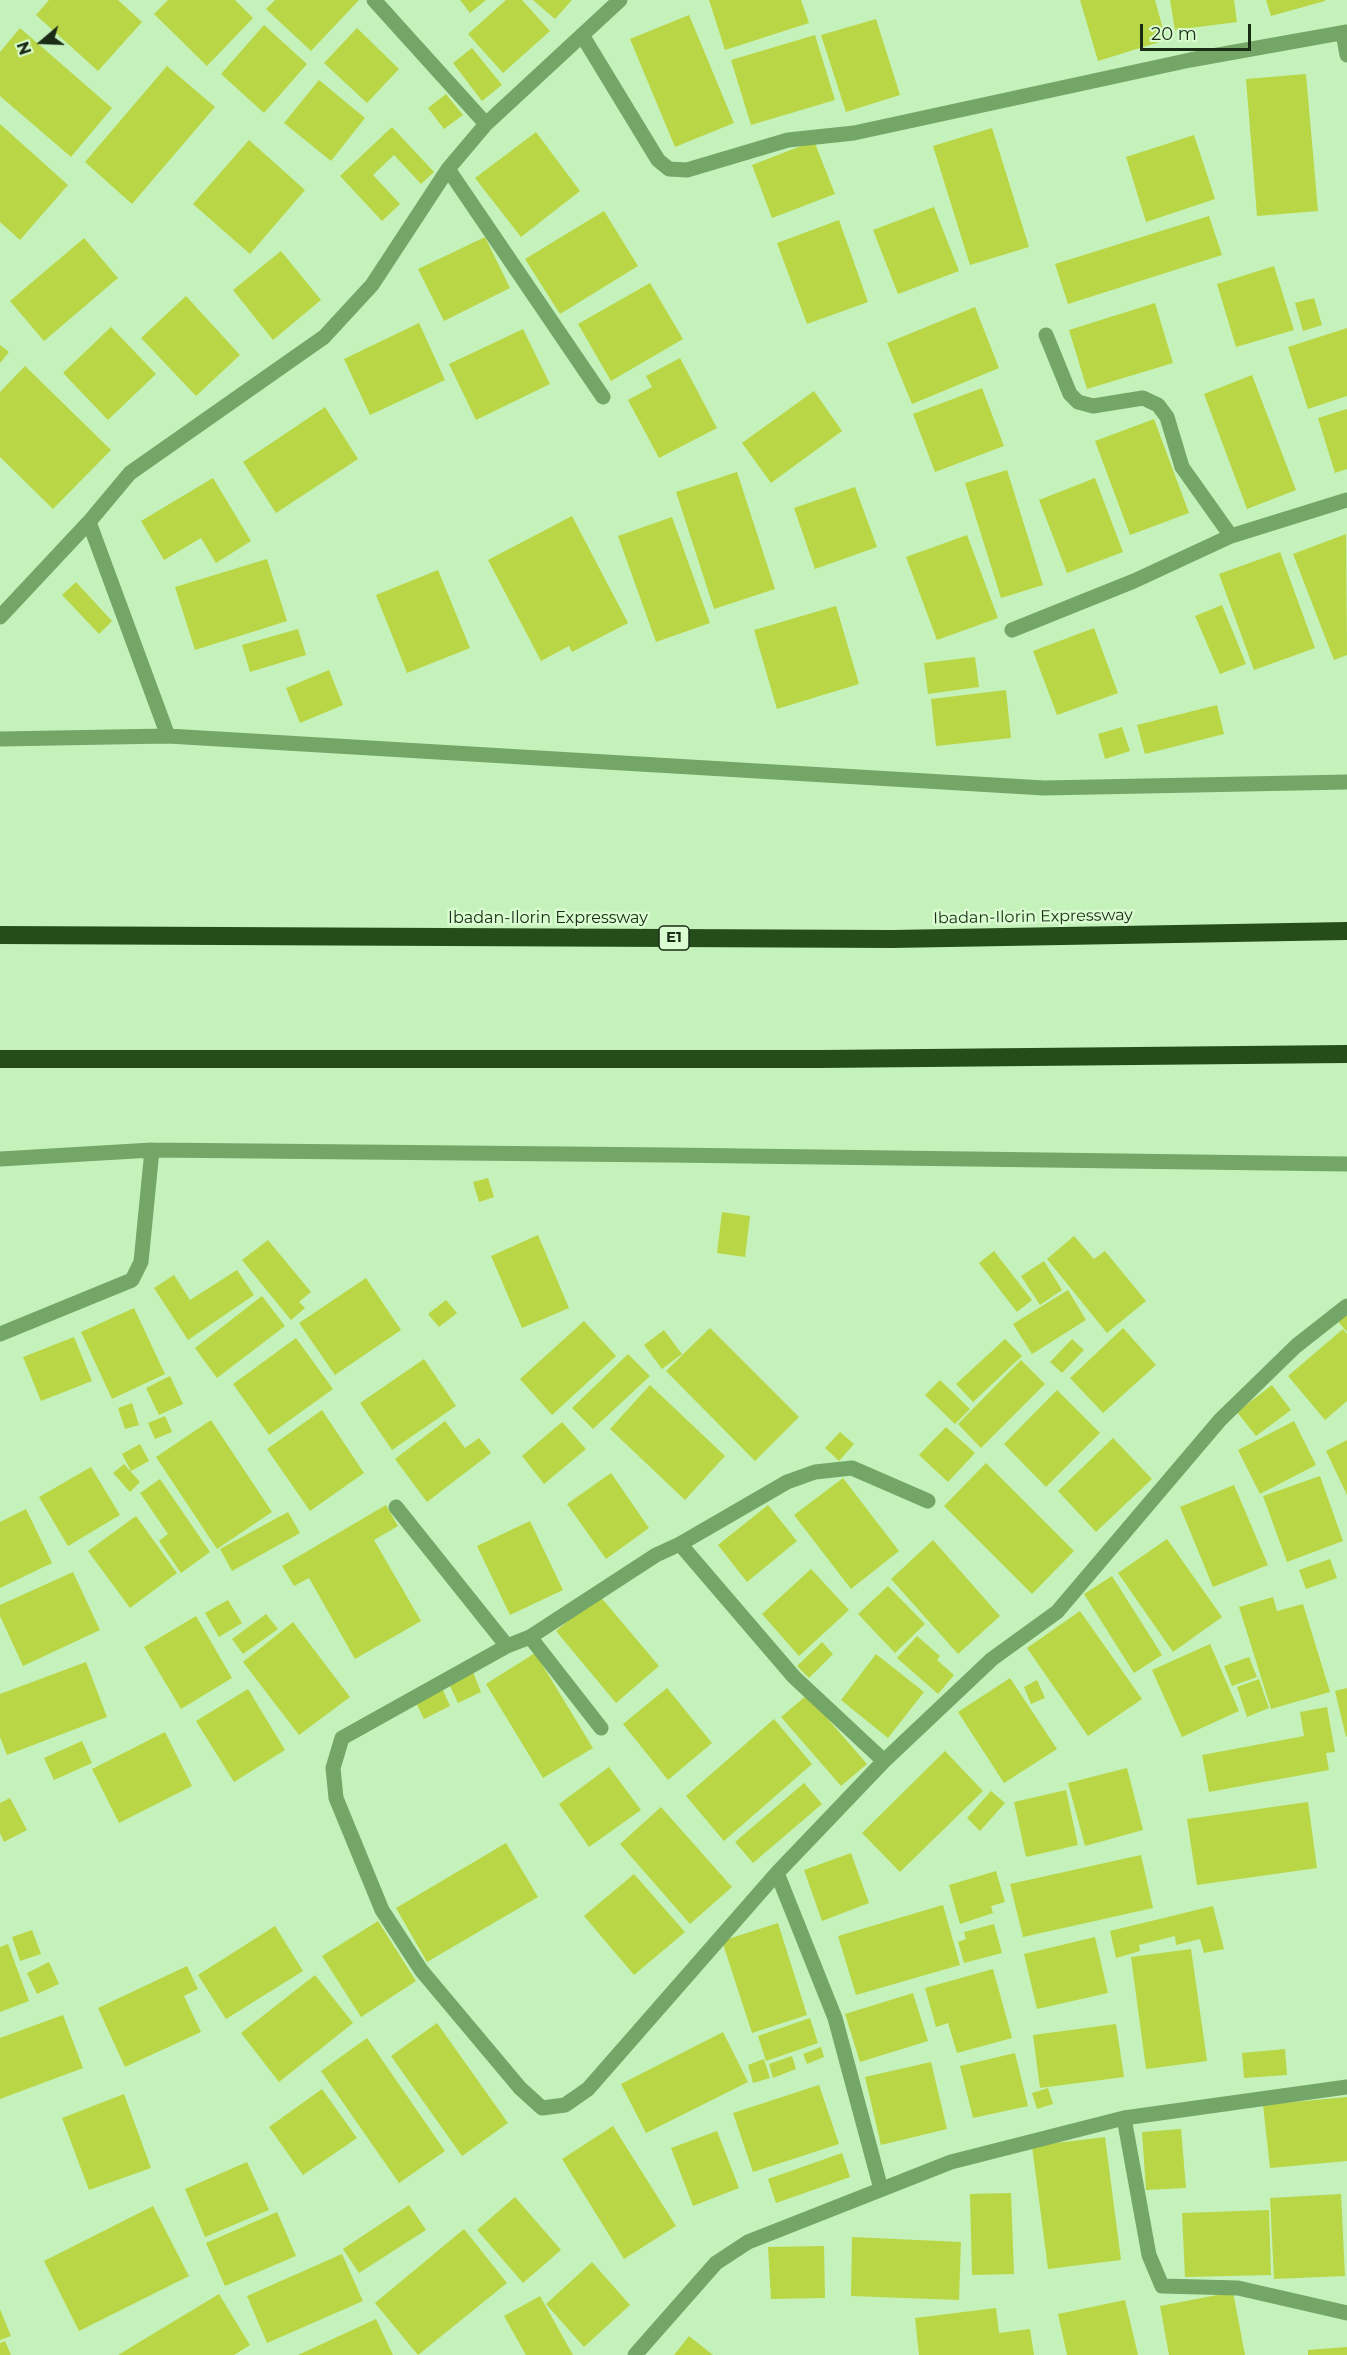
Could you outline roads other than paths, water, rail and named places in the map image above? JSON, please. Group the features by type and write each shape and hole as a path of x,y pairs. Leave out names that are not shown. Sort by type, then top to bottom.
{"highway":[{"name":"Ibadan-Ilorin Expressway","path":"0,936 892,939 1347,931"},
{"path":"0,1059 831,1059 1347,1054"}],"street":[{"path":"374,0 486,124"},
{"path":"0,617 89,522 130,473 324,337 372,285 448,169 486,124 620,0"},
{"path":"582,35 658,160 669,169 687,170 788,140 855,133 1190,60 1345,33 1347,55"},
{"path":"448,169 603,397"},
{"path":"1047,335 1070,394 1078,402 1093,406 1143,398 1158,405 1167,417 1182,467 1231,536"},
{"path":"1012,630 1134,581 1231,536 1347,500"},
{"path":"89,522 168,736"},
{"path":"0,739 168,736 1044,788 1347,782"},
{"path":"0,1334 132,1280 141,1262 152,1150"},
{"path":"0,1159 152,1150 657,1154 1347,1164"},
{"path":"928,1501 852,1468 815,1472 787,1482 680,1544 656,1555 530,1637 507,1646 342,1738 333,1768 336,1798 382,1910 421,1970 520,2088 542,2108 565,2105 588,2089 777,1873 884,1761 992,1659 1057,1612 1220,1420 1296,1346 1347,1306"},
{"path":"396,1507 507,1646"},
{"path":"680,1544 794,1677 884,1761"},
{"path":"530,1637 601,1728"},
{"path":"777,1873 835,2018 880,2189"},
{"path":"635,2355 716,2263 748,2242 951,2162 1124,2118 1347,2087"},
{"path":"1124,2118 1149,2255 1162,2286 1238,2288 1347,2313"}]}
